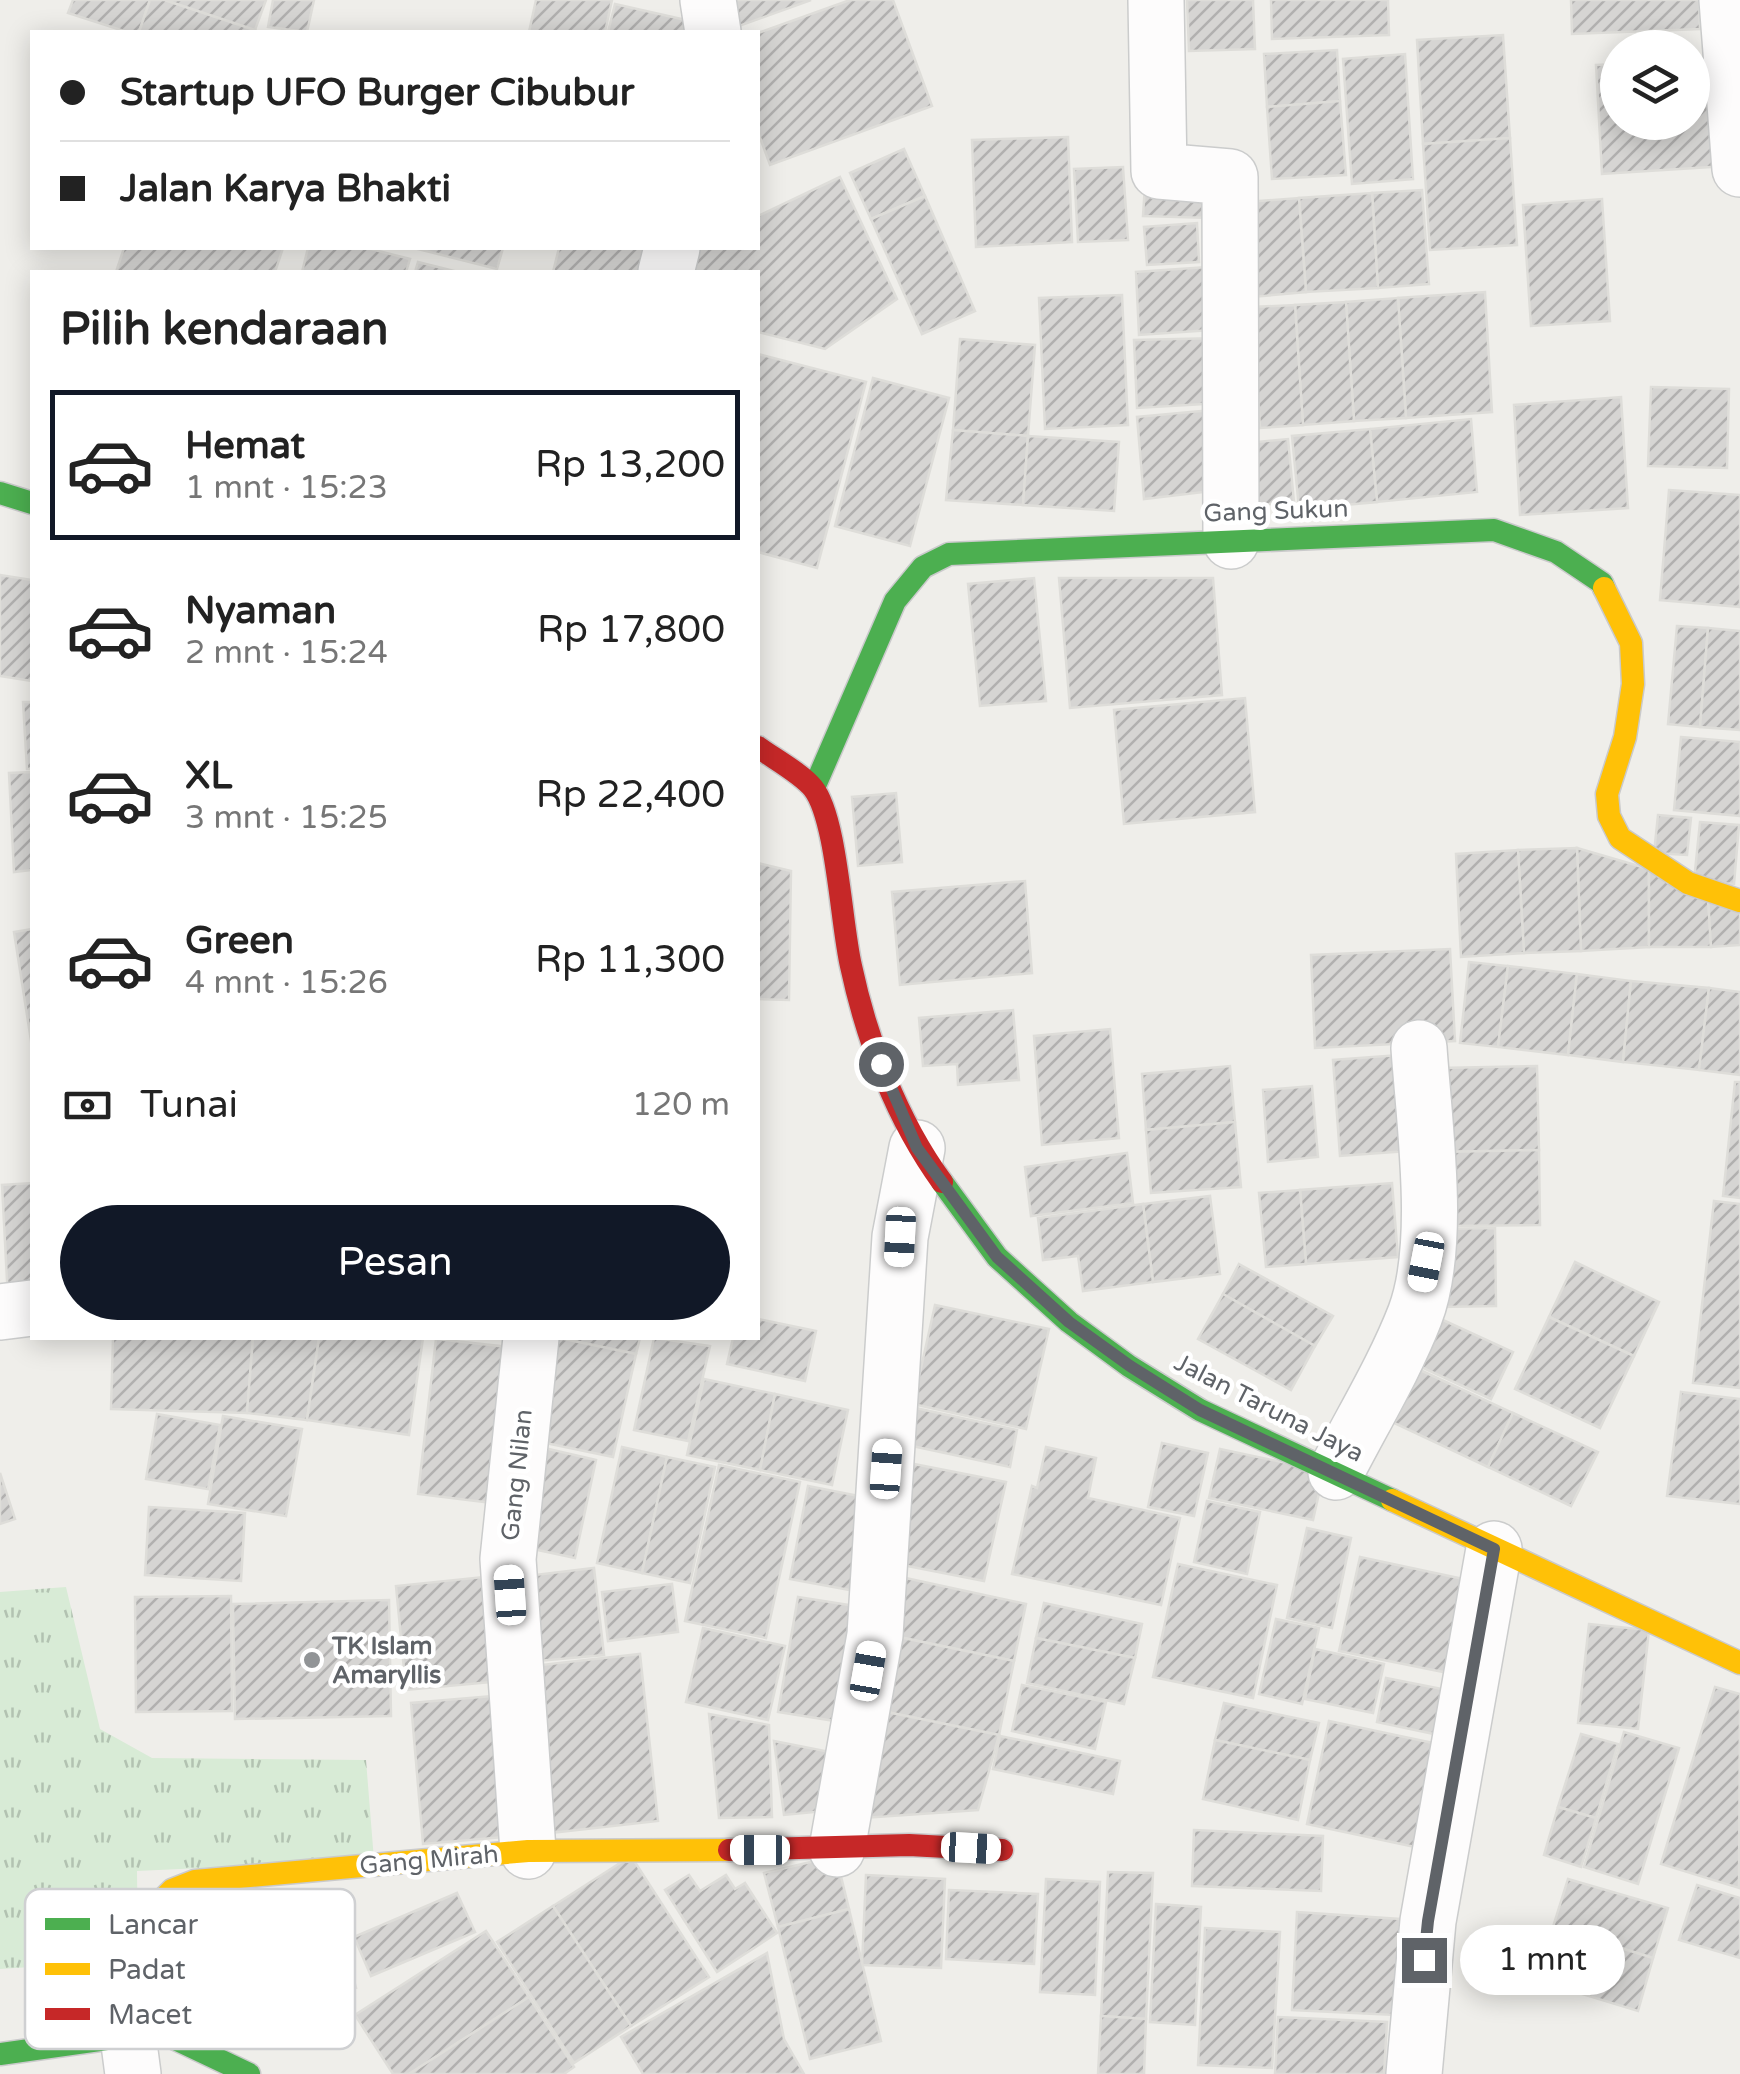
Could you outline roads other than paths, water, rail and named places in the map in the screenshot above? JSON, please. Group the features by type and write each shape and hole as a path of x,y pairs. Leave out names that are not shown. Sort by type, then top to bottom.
{"street":[{"path":"708,0 714,30"},
{"path":"1156,0 1159,171 1230,177 1230,540"},
{"path":"1727,0 1740,169"},
{"path":"0,493 30,501"},
{"name":"Gang Sukun","path":"814,788 895,601 923,567 949,554 1494,530 1556,552 1602,583 1631,643 1633,684 1624,737 1606,794 1609,816 1620,838 1688,883 1740,901"},
{"path":"760,748 814,788"},
{"name":"Jalan Taruna Jaya","path":"814,788 830,832 850,964 869,1035 917,1148 997,1257 1069,1322 1200,1410 1740,1664"},
{"path":"1336,1472 1416,1312 1426,1262 1430,1194 1419,1048"},
{"path":"838,1849 875,1635 900,1237 917,1148"},
{"path":"0,1312 30,1308"},
{"name":"Gang Nilan","path":"528,1851 508,1558 531,1340"},
{"path":"1414,2074 1428,1921 1494,1549"},
{"name":"Gang Mirah","path":"175,1889 195,1881 528,1851 909,1846 1002,1850"},
{"path":"0,2054 143,2049 249,2074"}],"place":[{"name":"TK Islam Amaryllis","path":"312,1660"}]}
